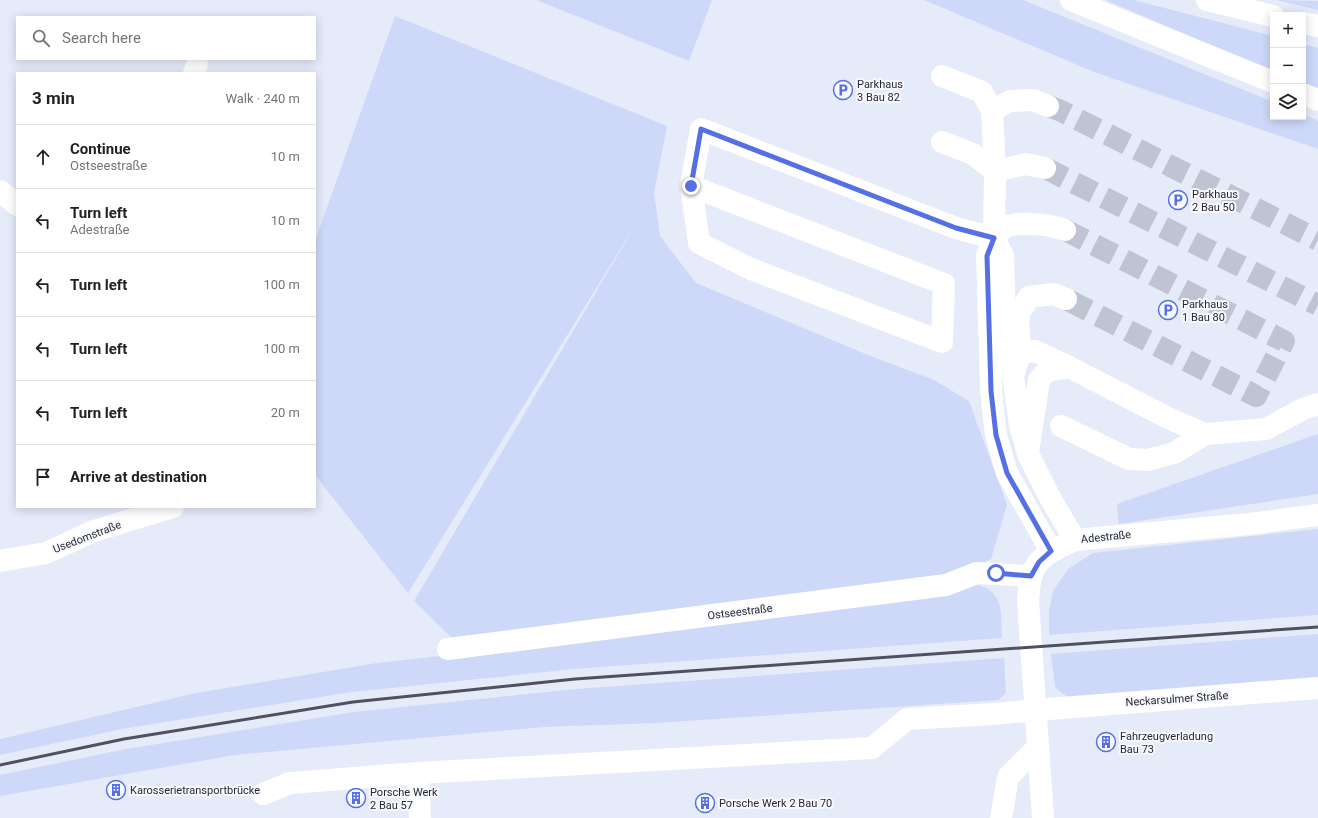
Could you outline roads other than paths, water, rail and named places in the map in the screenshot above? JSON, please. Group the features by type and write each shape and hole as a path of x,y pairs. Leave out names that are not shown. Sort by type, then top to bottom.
{"main road":[{"path":"1071,0 1270,81"},
{"path":"1207,0 1270,15"},
{"path":"1306,24 1318,26"},
{"path":"942,76 982,92 992,110 995,171 994,238 987,256 990,372 996,435 1007,473 1051,551"},
{"path":"1306,95 1318,100"},
{"path":"992,110 1010,101 1033,100 1048,106"},
{"path":"691,186 944,284 942,342 751,269 700,243 691,186 701,129 956,228 994,238 1003,256 1006,349 1014,362"},
{"path":"942,142 972,154 995,171 1026,164 1045,168"},
{"path":"0,191 16,204"},
{"path":"994,238 1008,226 1034,224 1055,226 1065,230"},
{"path":"1066,299 1054,294 1029,297 1018,314 1014,362 1020,425 1028,454 1049,496 1075,540"},
{"path":"990,372 997,363 1014,362 1035,351 1170,419 1205,434 1266,430 1303,408 1318,404"},
{"path":"1028,454 1039,380 1047,371 1069,367"},
{"path":"1061,426 1129,459 1148,460 1174,453 1205,434"},
{"name":"Usedomstraße","path":"0,561 46,553 94,531 170,508"},
{"name":"Adestraße","path":"1043,818 1028,602 1031,576 1039,562 1051,551 1075,540 1249,524 1318,515"},
{"name":"Ostseestraße","path":"448,649 946,585 976,573 1031,576"},
{"name":"Neckarsulmer Straße","path":"263,794 290,783 418,773 872,748 908,719 994,714 1035,700 1318,688"},
{"path":"1000,818 1008,777 1038,747"},
{"path":"418,773 420,818"}],"tunnel":[{"path":"1048,106 1059,110 1318,240"},
{"path":"1045,168 1318,305"},
{"path":"1065,230 1284,341 1256,396 1066,299"}],"railway":[{"path":"0,765 124,739 353,702 575,679 1318,627"}],"place":[{"name":"Parkhaus 3 Bau 82","path":"843,90"},
{"name":"Parkhaus 2 Bau 50","path":"1178,200"},
{"name":"Parkhaus 1 Bau 80","path":"1168,310"},
{"name":"Fahrzeugverladung Bau 73","path":"1106,742"},
{"name":"Karosserietransportbrücke","path":"116,790"},
{"name":"Porsche Werk 2 Bau 57","path":"356,798"},
{"name":"Porsche Werk 2 Bau 70","path":"705,803"}]}
